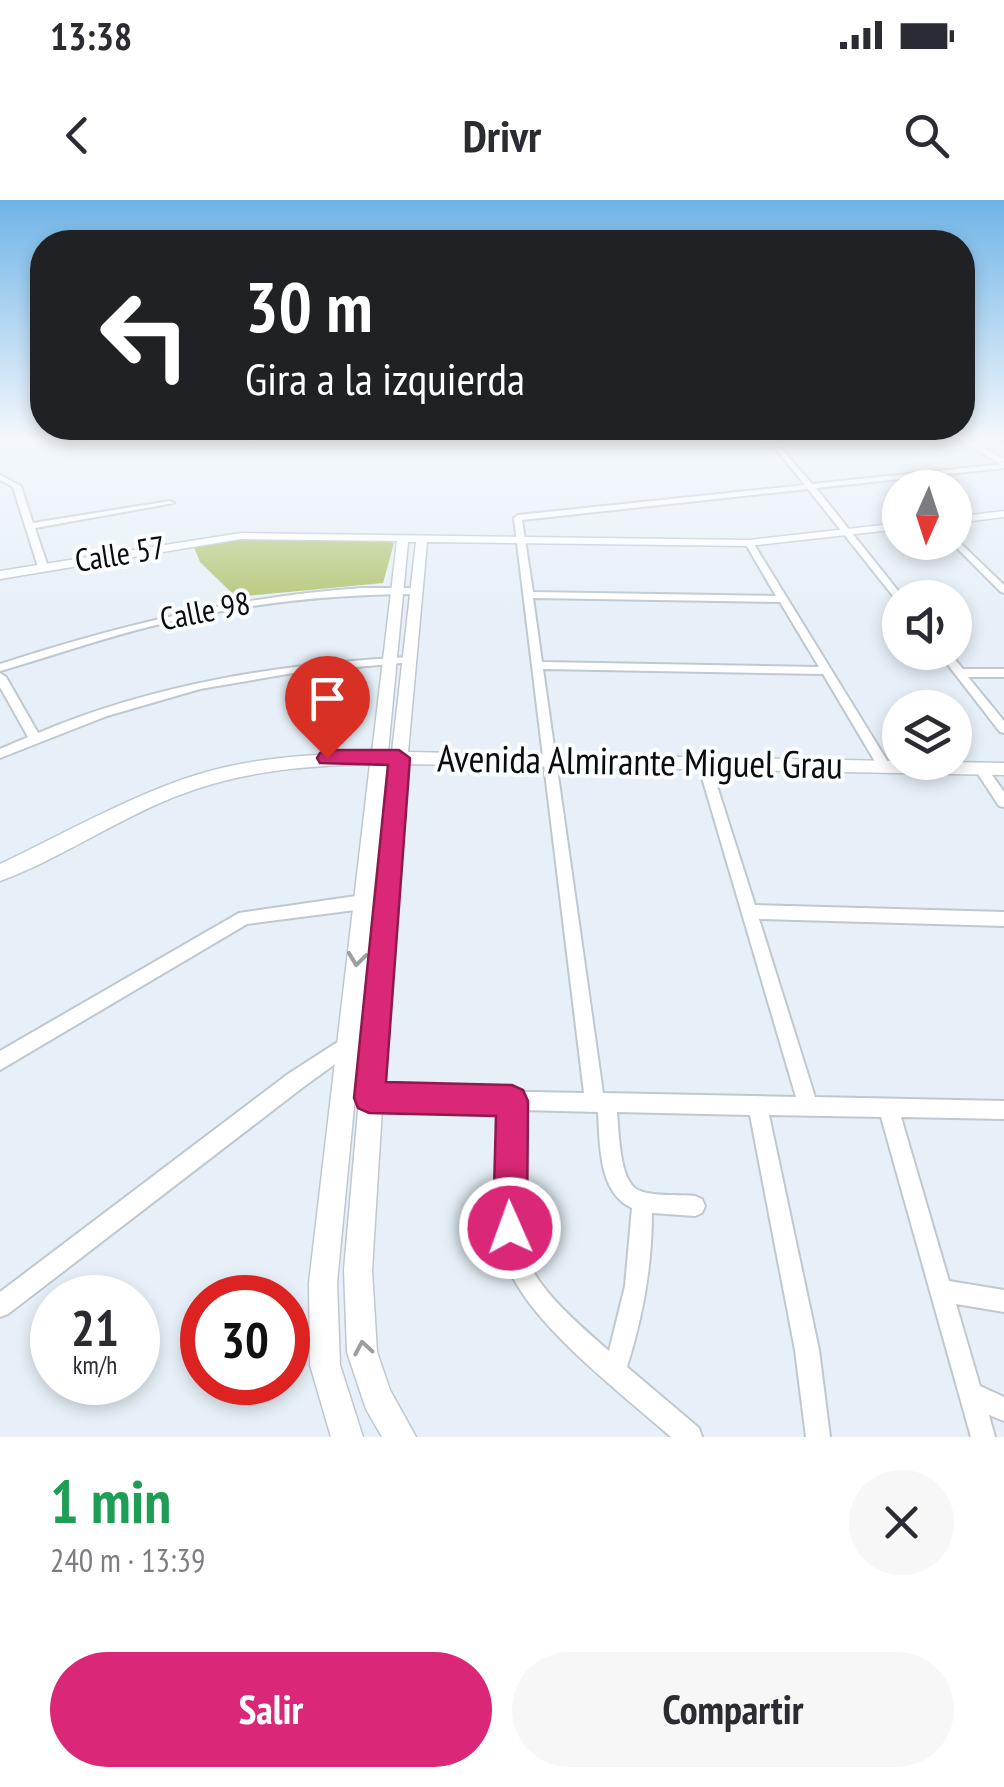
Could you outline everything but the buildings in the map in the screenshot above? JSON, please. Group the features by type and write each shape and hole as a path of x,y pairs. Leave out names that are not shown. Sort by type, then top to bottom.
{"street":[{"path":"20,496 43,567"},
{"path":"695,1206 629,1198 618,1187 601,1104 518,520 523,516 715,496"},
{"path":"815,496 885,580"},
{"path":"29,526 170,502"},
{"path":"972,518 1004,514"},
{"name":"Calle 57","path":"0,575 233,537 749,543 882,528"},
{"path":"400,1437 372,1387 359,1328 359,1223 389,758 387,660 402,536"},
{"path":"347,1437 330,1390 322,1312 363,902 410,660 422,537"},
{"path":"749,543 882,762"},
{"path":"972,545 1004,577"},
{"path":"972,558 1004,590"},
{"name":"Calle 98","path":"0,668 191,612 285,598 416,591"},
{"path":"528,595 783,599"},
{"path":"0,754 112,708 212,680 320,664 410,660"},
{"path":"538,665 827,672"},
{"path":"957,670 1004,729"},
{"path":"959,673 1004,673"},
{"path":"0,678 35,738"},
{"name":"Avenida Almirante Miguel Grau","path":"0,873 140,804 212,777 296,760 389,758 882,767"},
{"path":"704,764 808,1105"},
{"name":"Avenida Almirante Miguel Grau","path":"972,768 1004,768"},
{"path":"980,768 1004,802"},
{"path":"0,1061 244,918 363,902"},
{"path":"749,912 1004,918"},
{"path":"0,1306 294,1081 347,1045"},
{"path":"369,1098 1004,1110"},
{"path":"512,1101 508,1208 518,1265 537,1296 690,1437"},
{"path":"756,1104 807,1350 818,1437"},
{"path":"888,1107 983,1437"},
{"path":"615,1369 637,1298 642,1265 642,1200"},
{"path":"941,1290 1004,1301"},
{"path":"973,1396 1004,1409"}],"green space":[{"path":"250,539 377,539 394,543 383,583 236,597 200,562 193,545"}],"route":[{"path":"327,758 399,758 369,1098 512,1101 510,1228"}]}
